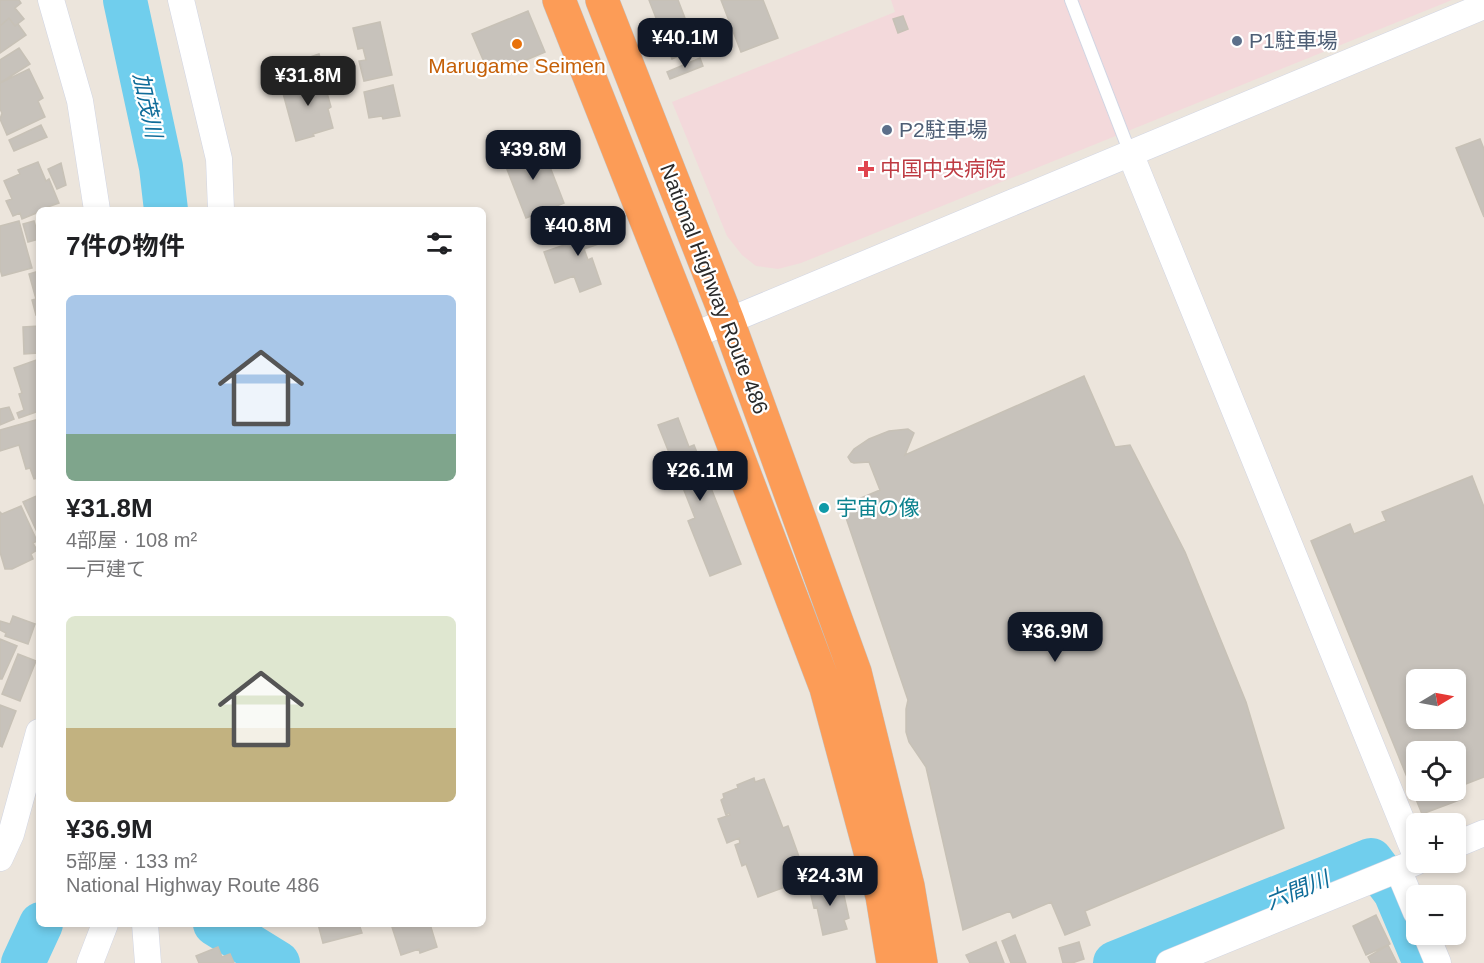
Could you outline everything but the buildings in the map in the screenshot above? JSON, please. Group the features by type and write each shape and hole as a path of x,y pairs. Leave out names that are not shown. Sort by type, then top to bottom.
{"highway":[{"name":"National Highway Route 486","path":"560,0 692,336 826,688 882,896 893,963"},
{"name":"National Highway Route 486","path":"602,0 728,321 855,672 908,886 921,963"}],"street":[{"path":"51,0 80,101 97,207"},
{"path":"181,0 219,159 221,207"},
{"path":"692,336 1484,6"},
{"path":"1130,153 1406,852"},
{"path":"0,858 11,834 36,743"},
{"path":"1466,840 1484,833"},
{"path":"1169,963 1406,864"},
{"path":"90,963 104,927"},
{"path":"145,927 148,963"},
{"path":"1431,945 1438,963"}],"lane":[{"path":"1071,0 1130,153"}],"shaded area":[{"name":"中国中央病院","path":"891,0 1452,0 801,263 778,269 756,266 742,255 727,236 672,102 895,12"}],"waterway":[{"name":"加茂川","path":"125,0 161,167 166,207"},
{"name":"六間川","path":"1115,963 1371,860 1395,892 1425,963"},
{"name":"加茂川","path":"23,963 40,927"},
{"name":"六間川","path":"220,927 278,963"}],"place":[{"name":"P1駐車場","path":"1237,41"},
{"name":"Marugame Seimen","path":"517,44"},
{"name":"P2駐車場","path":"887,130"},
{"name":"中国中央病院","path":"866,169"},
{"name":"宇宙の像","path":"824,508"}]}
